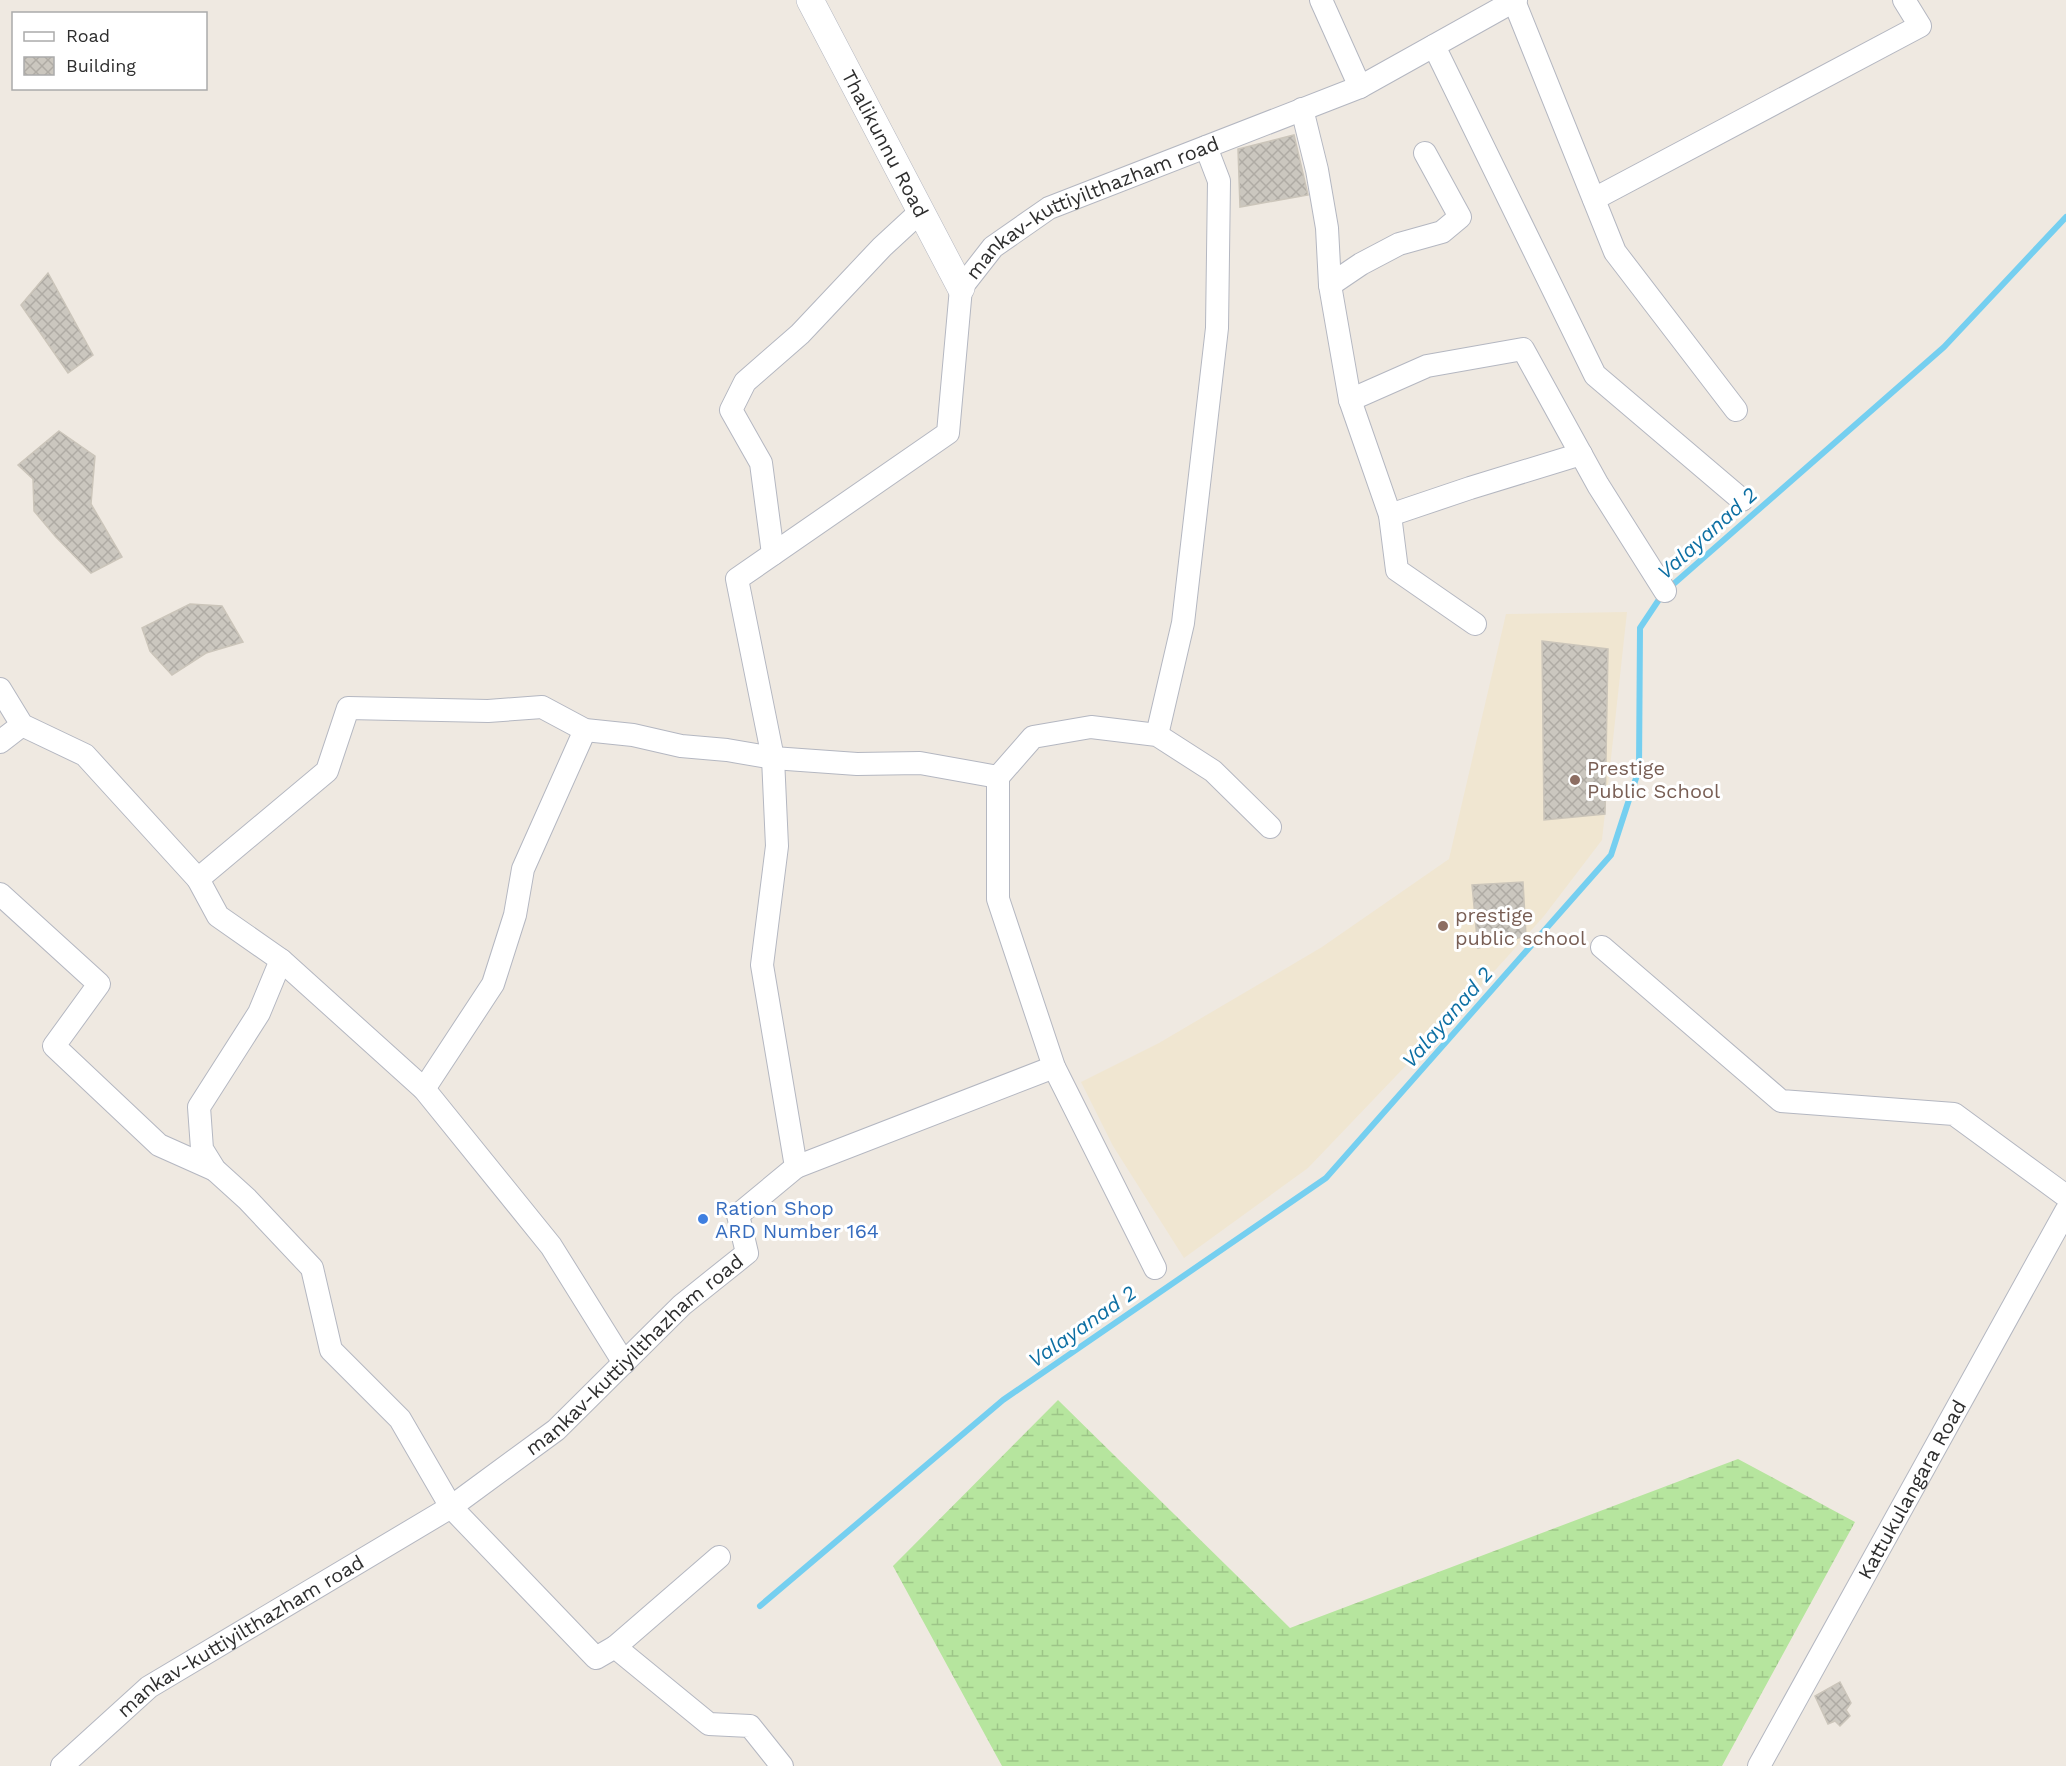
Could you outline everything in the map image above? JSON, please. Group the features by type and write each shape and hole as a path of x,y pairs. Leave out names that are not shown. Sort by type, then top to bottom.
{"street":[{"name":"Thalikunnu Road","path":"810,0 961,288"},
{"path":"1321,0 1360,87"},
{"path":"1594,199 1920,26 1904,0"},
{"path":"1515,1 1615,252 1736,410"},
{"name":"mankav-kuttiyilthazham road","path":"62,1766 149,1688 451,1507 556,1430 682,1305 747,1253 738,1215 796,1167 762,965 777,846 773,758 737,579 948,433 961,288 993,247 1049,208 1360,87 1515,1"},
{"path":"1434,46 1595,375 1742,500"},
{"path":"1302,109 1317,170 1327,228 1330,285 1350,400 1390,515 1397,570 1475,624"},
{"path":"1157,735 1183,623 1217,328 1219,181 1206,147"},
{"path":"1330,285 1361,264 1399,244 1442,232 1460,217 1425,153"},
{"path":"773,554 761,464 731,410 745,382 800,334 882,247 921,211"},
{"path":"1350,400 1427,366 1523,349 1598,485 1665,591"},
{"path":"1390,515 1581,454"},
{"path":"0,689 22,725 85,755 198,879 218,916 281,960 424,1089 551,1246 624,1363"},
{"path":"198,879 327,771 348,708 488,711 542,707 585,730 633,735 681,746 727,750 773,758 857,764 920,763 998,777"},
{"path":"0,742 22,725"},
{"path":"1155,1268 1054,1067 998,899 998,777 1033,737 1091,727 1157,735 1213,771 1270,827"},
{"path":"424,1089 493,984 515,915 523,869 585,730"},
{"path":"0,894 99,984 54,1046 159,1145 215,1170"},
{"path":"1602,947 1781,1101 1954,1114 2066,1197"},
{"path":"281,960 259,1013 199,1107 202,1149 215,1170 247,1199 312,1268 332,1350 400,1419 451,1507 596,1658 615,1647 719,1557"},
{"path":"796,1167 1054,1067"},
{"name":"Kattukulangara Road","path":"1759,1766 2066,1211"},
{"path":"615,1647 709,1724 750,1726 782,1766"}],"shaded area":[{"name":"prestige public school","path":"1627,612 1602,840 1544,916 1460,1009 1308,1168 1184,1258 1113,1146 1081,1082 1159,1043 1322,947 1449,859 1506,614"}],"green space":[{"path":"1058,1400 1290,1628 1738,1459 1855,1522 1722,1766 1002,1766 893,1566"}],"building":[{"path":"1294,135 1308,195 1240,207 1238,149"},
{"path":"48,273 93,355 68,373 21,305"},
{"path":"59,431 95,456 91,504 122,557 91,573 34,511 33,479 18,465"},
{"path":"190,604 222,606 243,642 206,653 172,675 150,651 142,628"},
{"name":"Prestige Public School","path":"1542,641 1608,649 1605,814 1544,820"},
{"path":"1523,882 1526,936 1478,948 1472,885"},
{"path":"1840,1682 1851,1703 1846,1710 1850,1716 1840,1726 1835,1721 1828,1724 1815,1696"}],"waterway":[{"name":"Valayanad 2","path":"1669,588 1944,347 2066,217"},
{"name":"Valayanad 2","path":"760,1606 1003,1400 1326,1178 1611,855 1639,769 1640,628 1662,595"}],"place":[{"name":"Prestige Public School","path":"1575,780"},
{"name":"prestige public school","path":"1443,926"},
{"name":"Ration Shop ARD Number 164","path":"703,1219"}]}
